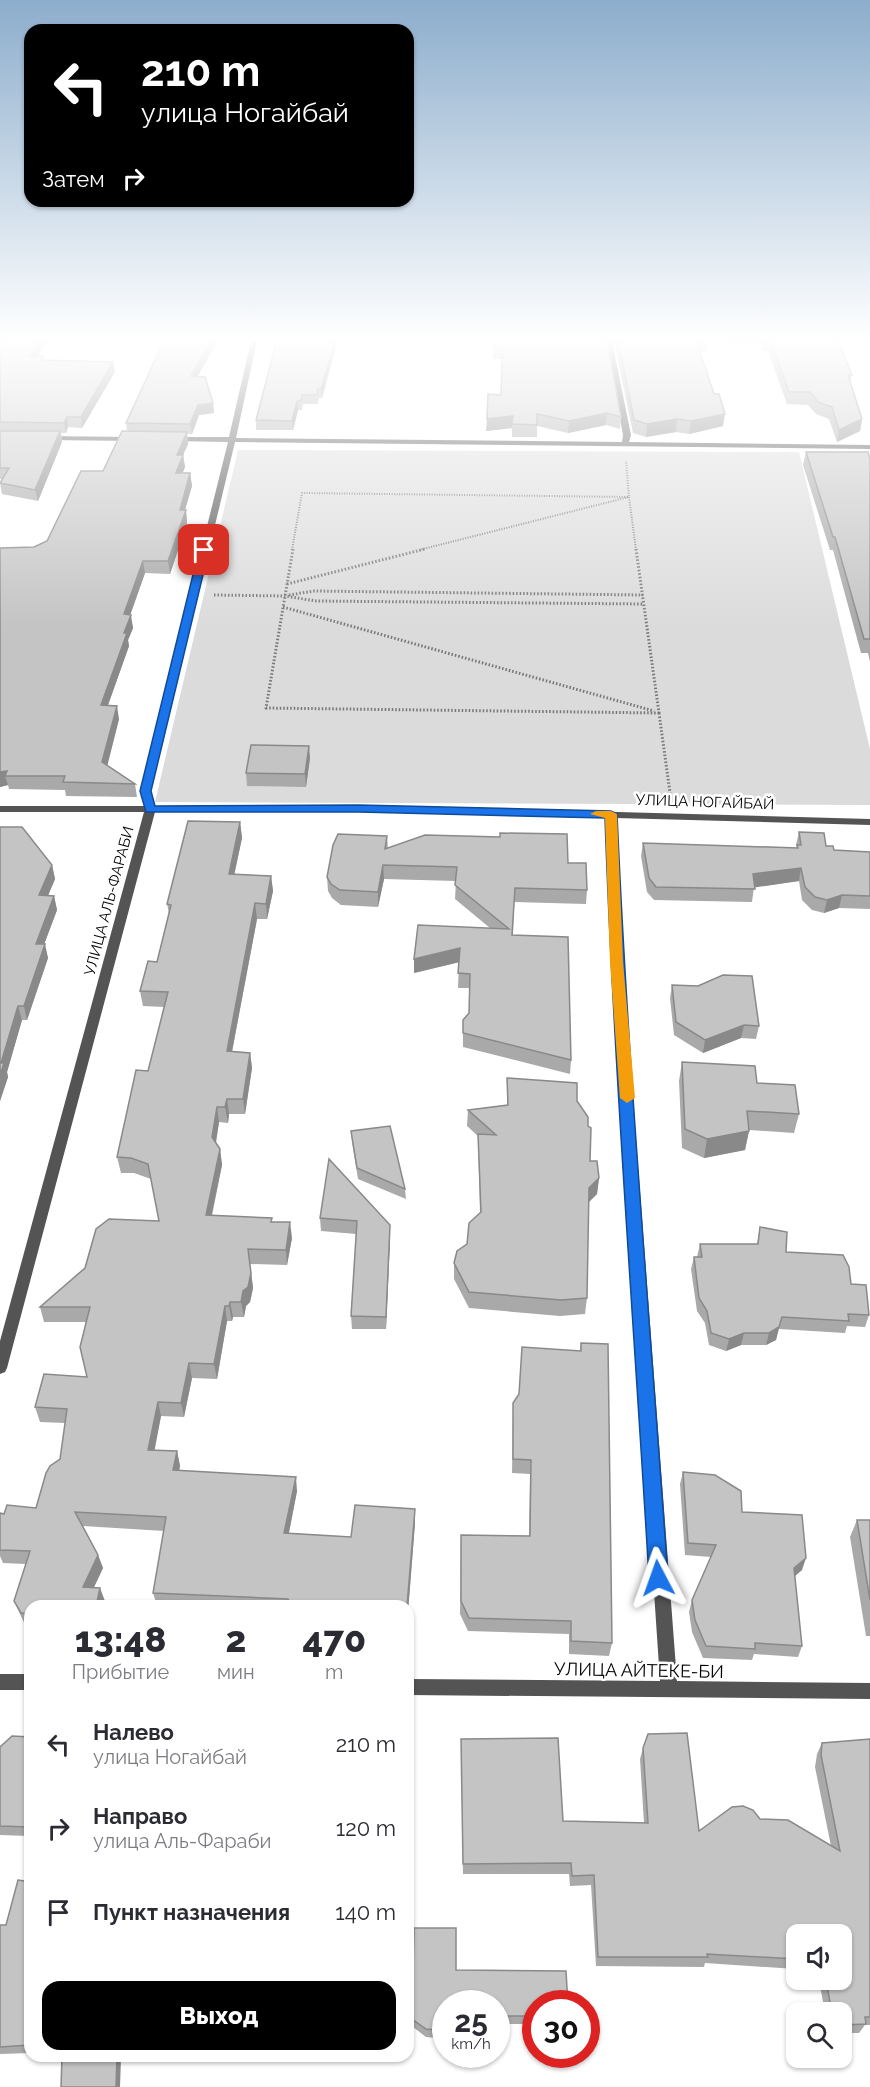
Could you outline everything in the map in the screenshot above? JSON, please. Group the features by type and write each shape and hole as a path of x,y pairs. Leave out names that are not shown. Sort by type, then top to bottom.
{"street":[{"name":"УЛИЦА АЛЬ-ФАРАБИ","path":"0,1368 150,810 146,791 192,595 233,433"},
{"path":"625,444 627,433"},
{"path":"35,438 139,439"},
{"path":"163,439 870,447"},
{"name":"УЛИЦА НОГАЙБАЙ","path":"0,808 150,810 359,808 870,822"},
{"path":"611,814 617,982 639,1263 658,1578 669,1690"},
{"path":"0,1682 24,1682"},
{"name":"УЛИЦА АЙТЕКЕ-БИ","path":"414,1687 870,1691"}],"path":[{"path":"625,444 629,497 673,816"},
{"path":"629,497 302,493 266,708 660,713"},
{"path":"287,584 629,497"},
{"path":"285,596 314,591 643,595"},
{"path":"398,602 399,592"},
{"path":"417,592 418,602"},
{"path":"510,593 510,603"},
{"path":"526,593 527,603"},
{"path":"192,595 285,596 316,601 645,604"},
{"path":"283,607 660,713"}],"shaded area":[{"path":"238,450 799,452 870,749 870,805 155,802"}],"building":[{"path":"0,433 59,433 35,490 0,483 9,468 0,468"},
{"path":"121,433 186,433 177,455 183,455 176,473 190,473 180,510 186,510 168,561 143,561 124,614 131,615 124,633 127,633 101,705 117,706 102,762 135,784 63,782 65,776 5,776 7,771 0,772 0,548 34,547 47,541 81,471 103,471"},
{"path":"806,452 868,452 870,459 870,639 864,639 835,537 833,537"},
{"path":"251,745 309,746 305,774 246,773"},
{"path":"188,821 240,822 229,874 271,876 266,904 255,903 227,1051 250,1053 243,1099 227,1099 225,1107 217,1107 212,1137 220,1149 206,1215 272,1218 271,1222 290,1222 286,1250 248,1249 251,1273 248,1287 243,1291 241,1302 230,1302 229,1306 225,1306 214,1364 189,1363 181,1403 158,1402 148,1450 177,1451 173,1470 296,1477 284,1533 351,1537 355,1505 415,1509 407,1600 288,1600 153,1593 166,1517 75,1512 98,1555 83,1587 100,1588 97,1600 24,1600 24,1613 21,1613 14,1601 30,1551 0,1550 0,1513 4,1514 7,1505 36,1508 46,1473 50,1466 60,1459 67,1409 35,1407 44,1374 87,1377 80,1347 90,1307 40,1307 85,1268 96,1229 109,1219 159,1221 148,1164 131,1158 117,1157 136,1070 148,1071 168,992 140,991 148,961 157,962 171,905 167,904"},
{"path":"0,827 22,827 52,865 39,895 54,896 36,944 45,944 24,1006 18,1006 1,1063 4,1063 0,1075"},
{"path":"799,832 824,833 826,846 833,846 834,850 870,852 870,896 842,895 827,900 815,897 805,887 801,868 753,874 755,889 656,887 649,878 643,843 798,848 797,845 801,845"},
{"path":"500,833 567,834 568,863 586,863 587,890 515,888 512,935 568,937 571,1060 463,1033 463,1020 469,1013 470,974 458,973 460,948 414,959 418,925 509,929 455,885 457,867 383,865 378,892 340,890 331,884 327,877 333,845 338,834 387,836 385,849 425,835 500,837"},
{"path":"723,975 752,976 759,1026 744,1025 705,1040 676,1022 672,985 698,986"},
{"path":"682,1062 755,1066 757,1083 795,1085 799,1114 747,1111 749,1131 707,1139 685,1129"},
{"path":"507,1078 577,1083 577,1101 588,1117 588,1126 591,1128 590,1161 597,1161 599,1178 589,1188 587,1298 561,1300 469,1292 454,1263 457,1251 467,1244 469,1223 481,1212 478,1134 496,1135 468,1110 508,1105"},
{"path":"390,1126 405,1189 357,1168 351,1131"},
{"path":"329,1159 390,1225 386,1317 351,1316 357,1221 320,1218"},
{"path":"760,1227 787,1232 786,1252 843,1255 849,1267 851,1284 866,1285 869,1315 848,1314 849,1321 782,1317 779,1327 769,1333 744,1333 729,1339 711,1333 707,1311 699,1298 694,1257 702,1257 700,1244 758,1244"},
{"path":"581,1343 608,1344 612,1643 571,1641 571,1621 469,1618 461,1601 461,1535 530,1536 531,1460 513,1459 513,1403 519,1394 522,1347 581,1351"},
{"path":"683,1472 715,1475 741,1491 742,1512 802,1515 806,1558 794,1568 802,1646 755,1643 755,1649 706,1646 695,1620 692,1600 716,1545 688,1543"},
{"path":"857,1520 870,1520 870,1600"},
{"path":"687,1733 699,1831 732,1807 743,1806 753,1810 760,1819 788,1820 840,1851 821,1755 822,1743 870,1739 870,2017 865,2017 866,2024 852,2025 852,2002 830,2002 828,1990 852,1990 852,1924 786,1924 786,1958 707,1954 708,1957 598,1957 594,1875 572,1876 571,1863 463,1864 461,1739 558,1738 563,1821 648,1823 643,1748 648,1734"},
{"path":"12,1736 24,1737 24,1827 0,1826 0,1747"},
{"path":"18,1880 24,1881 24,2045 0,2047 0,1925 6,1925"},
{"path":"414,1928 456,1928 456,1970 566,1971 567,1990 522,1990 522,2016 510,2016 510,1990 432,1990 432,2030 426,2029 414,2020"},
{"path":"62,2062 117,2062 116,2087 61,2087"}],"slow traffic":[{"path":"596,814 611,814 617,982 627,1098"}],"route":[{"path":"204,550 146,791 150,810 359,808 611,814 617,982 626,1071 658,1578"}]}
